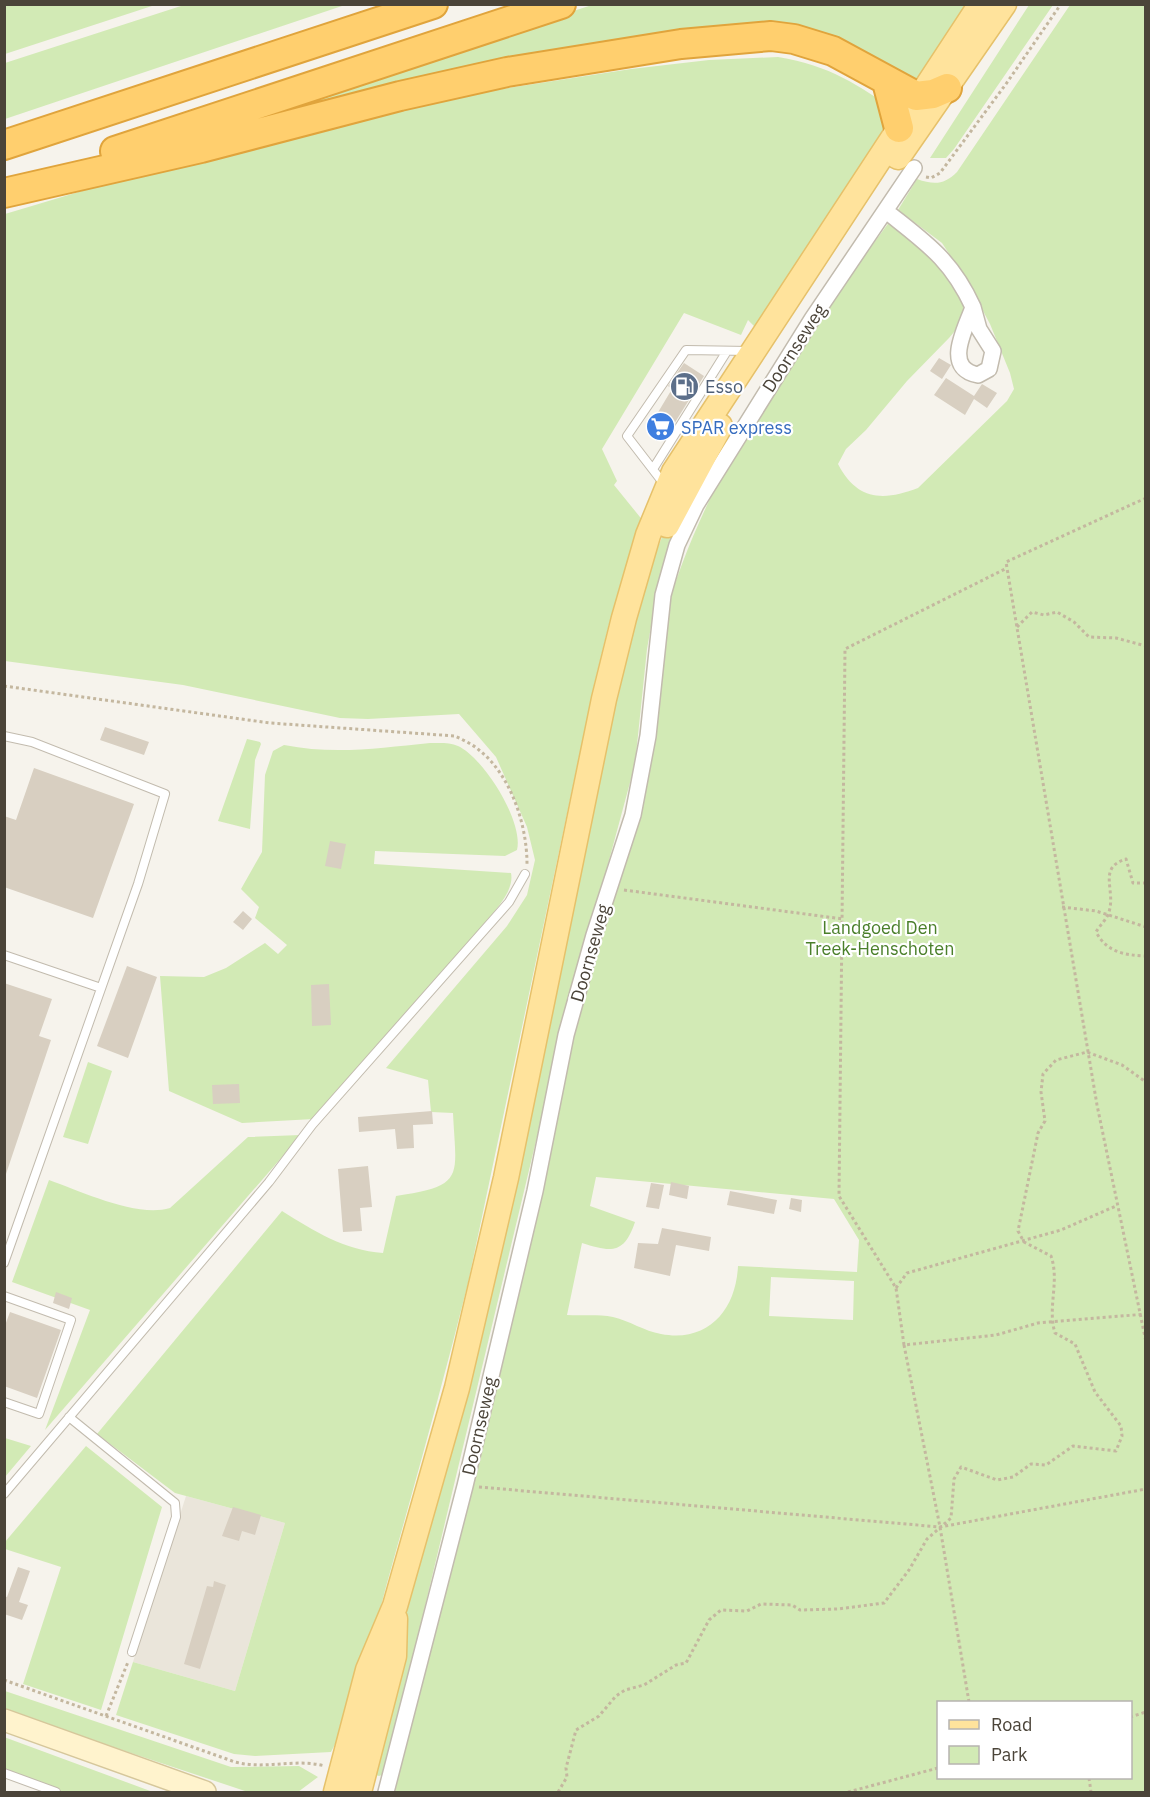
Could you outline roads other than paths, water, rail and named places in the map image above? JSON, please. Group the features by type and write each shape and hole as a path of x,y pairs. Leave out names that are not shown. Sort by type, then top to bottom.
{"highway":[{"path":"4,145 433,4"},
{"path":"4,187 561,4"},
{"path":"4,193 201,148 400,96 507,72 681,44 763,37 794,39 833,51 887,82 920,96 947,88"},
{"path":"887,82 899,128"}],"main road":[{"name":"Doornseweg","path":"755,359 899,128 981,4"},
{"name":"Doornseweg","path":"340,1781 368,1670 395,1606 457,1388 506,1178 604,699 677,488 674,472 947,88 1004,4"},
{"name":"Doornseweg","path":"359,1792 394,1656 395,1606"}],"street":[{"name":"Doornseweg","path":"386,1792 465,1486 535,1191 566,1035 633,814 648,736 663,595 677,545 696,505 812,319 914,168"},
{"path":"886,211 945,259 959,278 973,307"},
{"path":"4,1720 205,1792"}],"lane":[{"name":"Doornseweg","path":"677,488 653,470 627,436 686,350 727,351 755,359"},
{"path":"653,470 727,351"},
{"path":"4,736 32,742 165,794 101,988 4,1263"},
{"path":"4,1494 269,1182 312,1125 509,902 525,874"},
{"path":"4,955 101,988"},
{"path":"4,1296 71,1320 39,1414 4,1402"},
{"path":"69,1417 175,1503 176,1517 132,1652"},
{"path":"4,1773 56,1792"}],"place":[{"name":"Esso","path":"684,386"},
{"name":"SPAR express","path":"660,427"}],"park label":[{"name":"Landgoed Den Treek-Henschoten","path":"880,937"}]}
